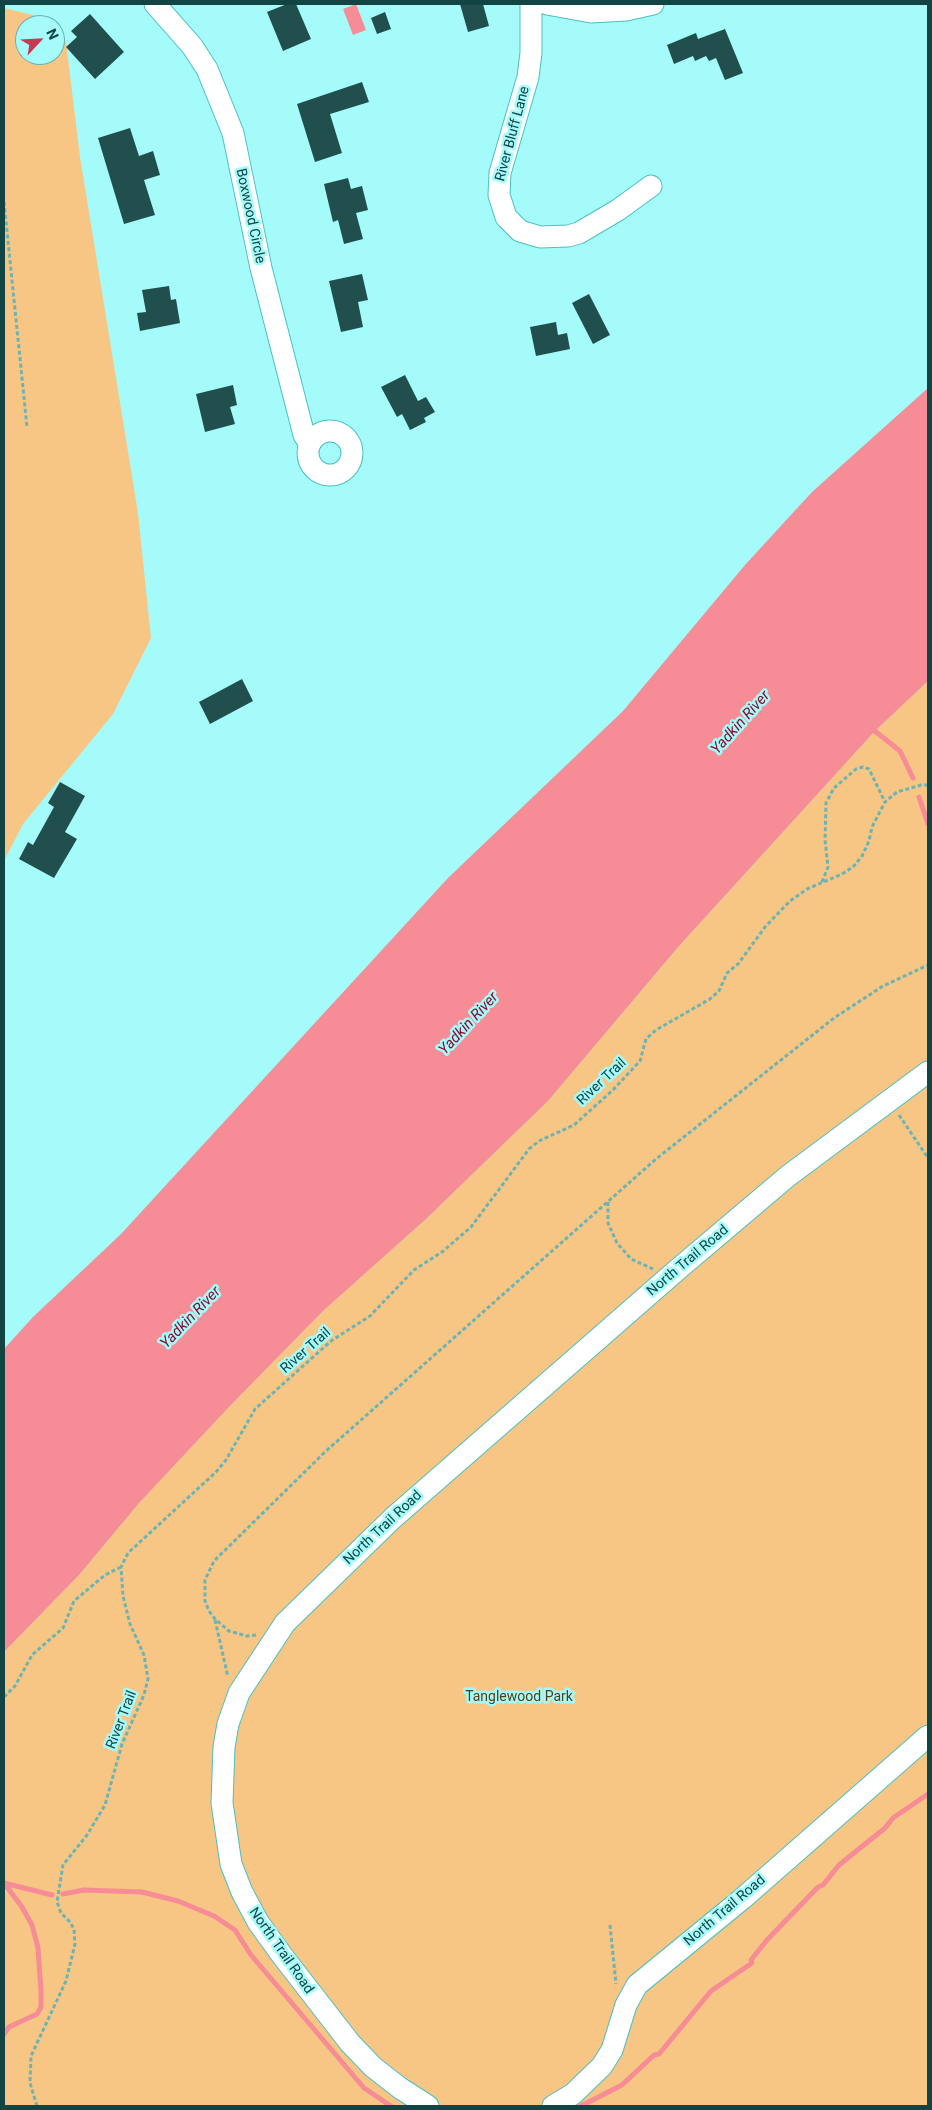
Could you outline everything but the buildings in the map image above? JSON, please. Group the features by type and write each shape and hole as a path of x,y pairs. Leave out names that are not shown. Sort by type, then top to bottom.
{"street":[{"name":"Boxwood Circle","path":"155,4 192,46 207,69 233,133 261,268 304,435 310,444"},
{"name":"River Bluff Lane","path":"531,4 532,53 528,77 500,173 499,195 506,217 520,231 540,237 568,236 579,232 618,210 651,186"},
{"path":"547,4 591,12 626,10 653,4"},
{"name":"North Trail Road","path":"428,2106 400,2088 373,2067 350,2043 258,1922 242,1892 231,1864 222,1803 223,1755 228,1724 239,1693 285,1623 392,1518 788,1176 928,1072"},
{"name":"North Trail Road","path":"553,2106 573,2094 602,2066 612,2050 626,2005 637,1985 742,1899 928,1736"}],"path":[{"path":"4,202 27,427"},
{"path":"822,882 828,867 825,840 826,803 834,788 856,769 863,767 869,769 876,780 885,802 897,792 921,785 928,785"},
{"name":"River Trail","path":"37,2106 30,2077 31,2056 66,1980 75,1944 74,1930 60,1913 57,1902 63,1865 87,1835 105,1805 122,1744 144,1695 148,1679 144,1655 126,1610 121,1567 135,1546 221,1466 255,1409 331,1341 370,1316 414,1270 442,1252 471,1227 529,1149 539,1141 574,1124 613,1090 640,1061 646,1039 656,1030 710,999 719,991 727,973 738,964 765,927 798,894 842,874 862,856 869,841 872,827 885,802"},
{"path":"229,1681 215,1619 205,1601 204,1590 209,1570 214,1561 326,1451 656,1159 834,1018 882,986 928,965"},
{"path":"889,1100 928,1158"},
{"path":"608,1201 610,1228 623,1252 648,1268 667,1271 677,1270"},
{"path":"4,1697 15,1686 32,1654 63,1628 74,1601 105,1575 121,1567"},
{"path":"215,1619 229,1631 247,1636 265,1633 285,1623"},
{"path":"610,1925 617,1992"}],"green space":[{"path":"4,8 33,15 15,15 15,65 65,65 65,41 66,42 80,157 138,513 151,638 113,714 23,824 4,861"},
{"name":"Tanglewood Park","path":"928,681 928,2106 4,2106 4,1652 79,1575 140,1502 323,1311 426,1219 548,1101 679,946 875,731"}],"water":[{"path":"356,4 366,30 353,35 343,9"},
{"name":"Yadkin River","path":"928,388 928,681 875,731 679,946 548,1101 426,1219 323,1311 140,1502 79,1575 4,1652 4,1349 33,1317 121,1234 448,878 623,711 745,565 812,492"}],"waterway":[{"path":"871,728 900,751 913,778"},
{"path":"919,797 928,824"},
{"path":"581,2106 622,2085 654,2055 659,2054 711,1991 752,1963 751,1960 767,1940 818,1887 823,1885 839,1865 885,1828 893,1818 928,1794"},
{"path":"4,1883 22,1907 32,1925 38,1948 41,1991 41,2007 37,2014 9,2027 4,2034"},
{"path":"4,1883 52,1895"},
{"path":"63,1894 84,1890 142,1892 178,1901 214,1916 235,1930 251,1955 364,2088 391,2106"}]}
